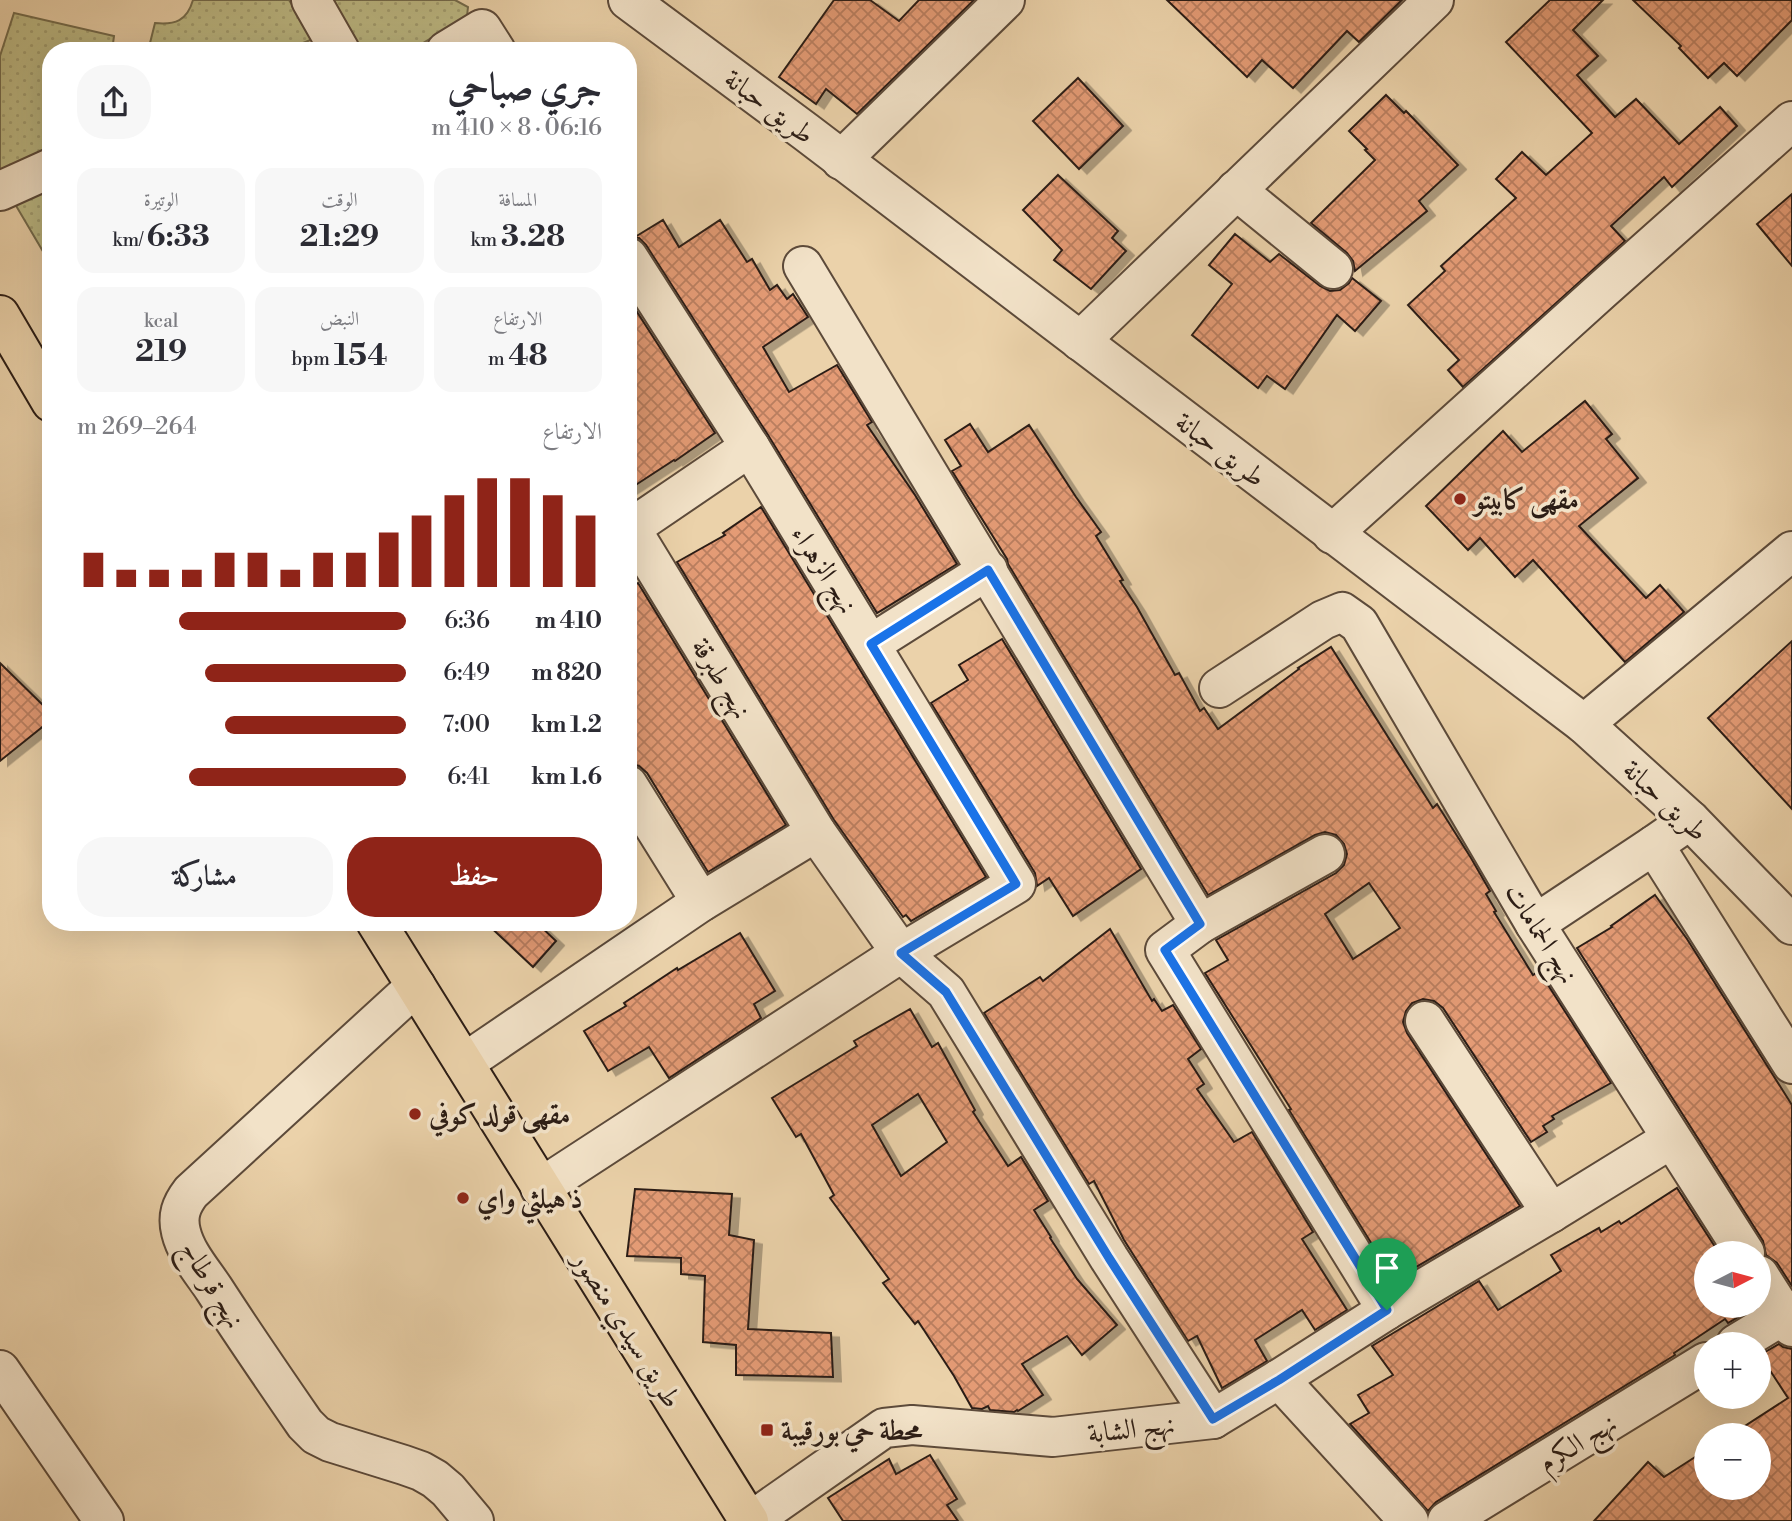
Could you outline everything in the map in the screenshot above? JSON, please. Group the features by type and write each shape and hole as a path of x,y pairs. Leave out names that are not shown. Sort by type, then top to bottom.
{"main road":[{"path":"0,315 42,387"},
{"name":"طريق سيدي منصور","path":"382,931 750,1521"}],"street":[{"path":"311,0 329,42"},
{"name":"طريق حبانة","path":"628,0 1584,724 1690,820 1792,925"},
{"path":"841,160 1005,0"},
{"path":"1080,341 1434,0"},
{"path":"461,42 482,29 490,42"},
{"path":"1332,534 1792,121"},
{"path":"0,191 42,172"},
{"path":"1236,190 1332,269"},
{"path":"803,266 1200,924"},
{"name":"نهج الزهراء","path":"637,271 750,447 1016,884 901,953"},
{"path":"637,521 750,447"},
{"name":"نهج طبرقة","path":"637,538 816,832 901,953 946,992 1109,1258 1213,1419"},
{"path":"1584,724 1792,551"},
{"path":"871,644 988,570"},
{"name":"نهج الحمامات","path":"1219,688 1323,620 1342,612 1359,624 1535,924 1737,1241"},
{"path":"637,799 701,902"},
{"path":"1535,924 1690,820"},
{"path":"464,1063 701,902 816,832"},
{"path":"1654,845 1792,1064"},
{"path":"1325,854 1200,924 1165,950 1387,1310"},
{"path":"540,1188 901,953"},
{"name":"نهج قرطاج","path":"416,986 191,1192 183,1202 179,1217 181,1233 187,1247 305,1424 316,1435 330,1442 404,1465 435,1479 474,1521"},
{"path":"1425,1021 1551,1213"},
{"name":"نهج الشابة","path":"750,1521 884,1428 912,1426 1053,1437 1213,1419 1387,1310 1671,1139"},
{"path":"1760,1332 1789,1317 1771,1292"},
{"name":"نهج الكرم","path":"1447,1521 1694,1369"},
{"path":"0,1370 104,1521"},
{"path":"1279,1380 1409,1521"}],"shaded area":[{"path":"193,0 289,0 313,39 306,42 150,42 155,23 179,20"},
{"path":"328,0 455,0 468,7 467,16 425,42 354,42"},
{"path":"14,13 114,36 113,42 42,42 42,155 2,172 0,169 0,56"},
{"path":"42,191 42,250 15,204"}],"building":[{"path":"834,0 870,0 899,21 919,0 974,0 857,114 826,89 816,104 779,77"},
{"path":"1167,0 1402,0 1359,42 1347,31 1293,88 1262,60 1247,77"},
{"path":"1550,0 1603,0 1573,30 1598,56 1577,75 1615,117 1636,99 1679,144 1720,107 1737,126 1672,187 1664,177 1611,226 1625,241 1463,387 1448,370 1459,360 1408,305 1445,271 1441,266 1516,198 1496,179 1522,152 1546,175 1592,133 1506,42"},
{"path":"1633,0 1792,0 1792,20 1737,76 1724,63 1708,78 1679,48 1681,46"},
{"path":"1078,78 1123,126 1079,169 1033,121"},
{"path":"1386,95 1404,113 1406,111 1458,165 1419,201 1427,211 1355,271 1353,261 1347,253 1311,223 1375,160 1349,131"},
{"path":"1058,175 1118,231 1112,238 1126,251 1091,289 1054,260 1062,250 1023,210"},
{"path":"1792,194 1792,266 1757,224"},
{"path":"663,220 679,247 720,220 747,262 752,259 770,290 777,285 787,299 793,294 808,317 763,347 789,392 837,365 872,422 867,425 915,495 957,564 877,613 768,435 646,245 637,236"},
{"path":"1235,234 1270,262 1279,254 1330,291 1340,290 1352,278 1381,301 1355,331 1337,315 1285,389 1267,376 1258,388 1192,335 1232,284 1209,265"},
{"path":"637,312 715,433 637,484"},
{"path":"1585,401 1612,434 1606,439 1638,478 1579,526 1646,598 1660,585 1684,612 1625,662 1533,560 1515,577 1480,538 1468,550 1426,506 1503,431 1522,452"},
{"path":"970,424 988,452 1029,425 1101,532 1096,536 1175,675 1179,673 1200,711 1204,708 1218,729 1298,668 1331,647 1433,808 1437,804 1471,858 1490,891 1486,894 1496,911 1494,912 1533,975 1539,971 1611,1083 1552,1116 1554,1119 1543,1126 1547,1132 1531,1142 1443,1008 1434,1001 1423,999 1412,1003 1406,1011 1403,1022 1407,1033 1520,1206 1394,1280 1205,973 1228,960 1216,940 1336,873 1344,865 1347,854 1344,844 1336,835 1325,832 1315,835 1208,895 952,471 961,466 945,440","holes":["1369,883 1400,928 1353,959 1325,914"]},
{"path":"761,507 986,877 911,921 906,915 903,917 834,820 677,562 725,535 723,533"},
{"path":"637,584 786,825 708,872 647,773 637,765"},
{"path":"1002,639 1141,869 1073,916 1049,878 1037,886 1035,873 931,703 968,680 959,665"},
{"path":"1792,641 1792,809 1708,718"},
{"path":"0,663 42,704 42,727 0,761"},
{"path":"1655,895 1687,939 1792,1105 1792,1286 1777,1263 1771,1259 1771,1241 1763,1241 1577,948"},
{"path":"1110,929 1152,1001 1154,999 1162,1011 1173,1005 1201,1049 1188,1059 1204,1084 1197,1089 1234,1142 1252,1132 1313,1232 1302,1239 1347,1310 1315,1330 1302,1310 1255,1340 1267,1361 1222,1388 1197,1336 1188,1341 1124,1240 1094,1181 1089,1184 984,1013 1040,977 1043,981"},
{"path":"495,931 545,931 556,941 533,967"},
{"path":"740,933 775,991 754,1004 761,1018 669,1078 649,1047 608,1071 584,1031 626,1006 624,1003 677,968 678,970"},
{"path":"910,1009 932,1047 938,1043 975,1110 973,1112 1008,1166 1021,1157 1048,1201 1034,1210 1050,1238 1077,1279 1117,1325 1082,1355 1067,1336 1022,1364 1043,1395 1018,1411 990,1410 988,1406 982,1409 972,1408 918,1321 915,1324 883,1283 889,1279 830,1198 834,1195 801,1134 796,1137 772,1098 857,1046 854,1041","holes":["918,1094 947,1142 901,1176 872,1125"]},
{"path":"1677,1188 1711,1241 1694,1241 1694,1318 1737,1318 1728,1323 1725,1319 1706,1332 1694,1332 1694,1340 1674,1353 1675,1355 1436,1502 1428,1511 1350,1424 1369,1413 1358,1395 1393,1375 1372,1346 1479,1281 1498,1310 1561,1271 1551,1255 1599,1228 1601,1232 1619,1221 1621,1224"},
{"path":"635,1189 732,1194 729,1235 754,1240 748,1329 831,1333 833,1377 736,1375 736,1345 703,1342 705,1276 681,1274 681,1258 627,1256"},
{"path":"1779,1344 1792,1349 1792,1521 1594,1521 1648,1462 1664,1477 1694,1458 1694,1500 1771,1500 1771,1423 1749,1423 1788,1398 1771,1372 1771,1349"},
{"path":"930,1455 957,1499 947,1505 958,1521 843,1521 828,1498 889,1459 896,1474"}],"place":[{"name":"مقهى كابيتو","path":"1460,499"},
{"name":"مقهى قولد كوفي","path":"415,1114"},
{"name":"ذ هيلثي واي","path":"463,1198"},
{"name":"محطة حي بورقيبة","path":"767,1430"}],"route":[{"path":"988,570 1200,924 1165,950 1387,1310 1213,1419 1109,1258 946,992 901,953 1016,884 871,644 988,570"}]}
